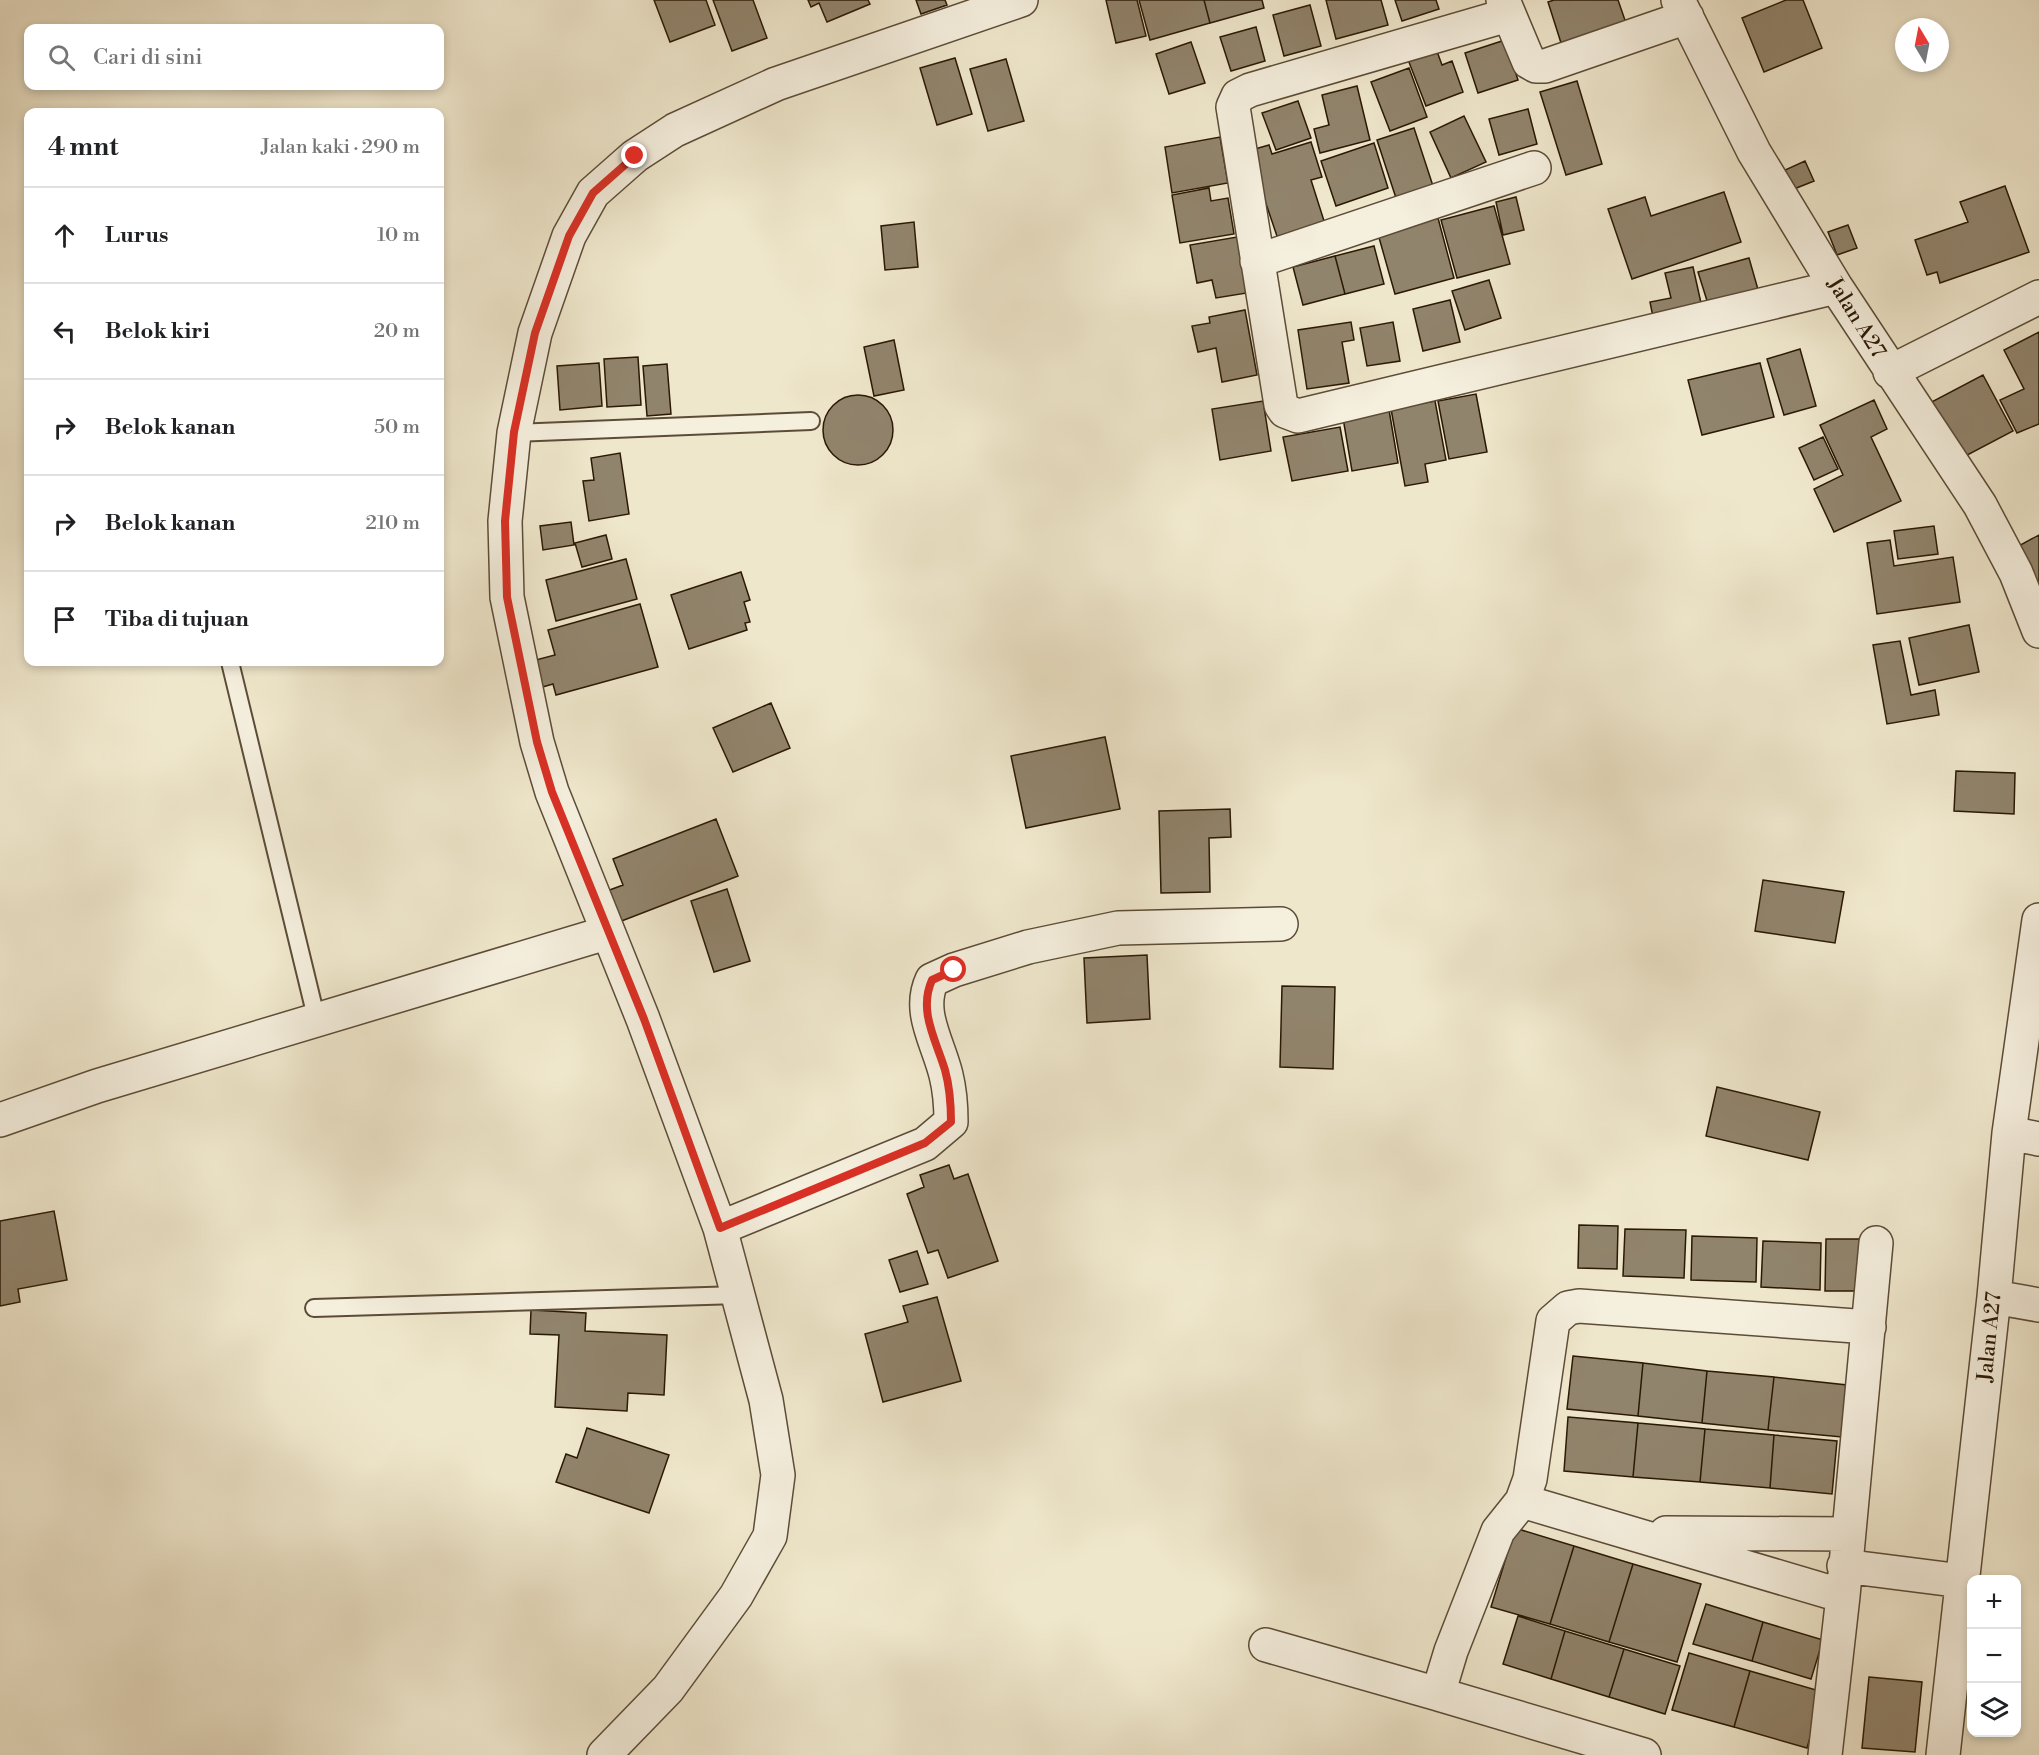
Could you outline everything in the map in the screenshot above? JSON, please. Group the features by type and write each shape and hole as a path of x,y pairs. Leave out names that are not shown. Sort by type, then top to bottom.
{"street":[{"path":"604,1755 668,1689 736,1596 770,1536 778,1475 766,1400 720,1228 644,1019 606,933 552,792 537,742 507,597 505,521 514,432 535,333 569,236 593,193 635,156 675,130 776,84 1021,0"},
{"path":"1682,9 1545,66 1536,66 1529,62 1506,8 1250,90 1238,96 1233,107 1281,405 1293,417 1836,288"},
{"name":"Jalan A27","path":"1682,9 1754,152 1836,288 1980,505 2016,573 2039,631"},
{"path":"1257,261 1534,168"},
{"path":"1890,372 2039,297"},
{"name":"Jalan A27","path":"1943,1755 1994,1296 2024,1136 2039,920"},
{"path":"720,1228 925,1143 951,1122 949,1089 927,1016 926,994 932,980 954,970 1028,946 1118,928 1281,924"},
{"path":"0,1120 97,1086 317,1022 606,933"},
{"path":"1825,1755 1876,1243"},
{"path":"1994,1296 2039,1305"},
{"path":"1438,1694 1498,1531 1522,1501 1530,1479 1553,1321 1568,1308 1579,1306 1869,1327"},
{"path":"1522,1501 1629,1533 1845,1566 1962,1581"},
{"path":"1629,1533 1845,1566"},
{"path":"1266,1645 1644,1755"}],"lane":[{"path":"514,432 812,421"},
{"path":"231,666 317,1022"},
{"path":"314,1308 739,1295"}],"building":[{"path":"654,0 706,0 715,25 670,42"},
{"path":"713,0 753,0 767,38 732,51"},
{"path":"808,0 868,0 870,4 827,22 819,3 811,7"},
{"path":"916,0 945,0 947,5 921,14"},
{"path":"1106,0 1137,0 1146,36 1116,43"},
{"path":"1139,0 1204,0 1210,23 1150,40"},
{"path":"1204,0 1262,0 1264,8 1210,23"},
{"path":"1326,0 1381,0 1388,25 1336,39"},
{"path":"1395,0 1436,0 1439,9 1402,21"},
{"path":"1554,0 1618,0 1627,26 1562,46 1548,2"},
{"path":"1786,0 1803,0 1822,48 1764,72 1742,18"},
{"path":"1310,5 1321,46 1284,56 1273,15"},
{"path":"1256,27 1265,61 1231,71 1220,37"},
{"path":"1505,40 1518,80 1478,93 1465,53"},
{"path":"1191,42 1205,83 1169,94 1156,54"},
{"path":"1435,46 1442,65 1452,61 1463,92 1426,106 1407,57"},
{"path":"955,58 972,114 937,125 920,68"},
{"path":"1006,59 1024,121 988,131 970,69"},
{"path":"1409,68 1427,117 1390,131 1371,82"},
{"path":"1577,81 1602,164 1566,175 1540,92"},
{"path":"1357,86 1370,140 1320,153 1314,129 1329,125 1322,95"},
{"path":"1298,101 1311,138 1276,150 1262,113"},
{"path":"1528,109 1537,144 1499,155 1489,119"},
{"path":"1464,116 1486,162 1451,178 1430,132"},
{"path":"1414,128 1433,186 1396,198 1377,140"},
{"path":"1220,137 1228,183 1172,193 1165,147"},
{"path":"1311,142 1322,177 1311,180 1325,224 1278,239 1248,151 1269,145 1272,154"},
{"path":"1374,143 1388,188 1336,206 1321,161"},
{"path":"1805,161 1814,181 1794,189 1785,170"},
{"path":"2005,186 2029,252 1940,283 1937,272 1927,275 1915,240 1968,222 1960,202"},
{"path":"1209,188 1211,201 1228,198 1234,234 1180,243 1172,195"},
{"path":"1724,192 1741,242 1632,279 1608,209 1645,197 1651,216"},
{"path":"1516,197 1524,230 1503,235 1496,202"},
{"path":"1494,206 1510,264 1457,278 1441,220"},
{"path":"1438,218 1454,278 1395,294 1378,234"},
{"path":"914,222 918,267 885,270 881,226"},
{"path":"1848,225 1857,248 1837,255 1828,232"},
{"path":"1237,237 1247,293 1216,298 1212,280 1197,283 1190,245"},
{"path":"1374,246 1384,284 1345,294 1335,256"},
{"path":"1335,256 1345,294 1303,305 1293,267"},
{"path":"1749,258 1759,293 1709,307 1698,272"},
{"path":"1693,267 1703,312 1654,322 1650,302 1671,298 1665,273"},
{"path":"1489,280 1501,318 1465,330 1452,291"},
{"path":"1450,300 1460,342 1423,351 1413,309"},
{"path":"1245,310 1257,375 1222,382 1216,348 1198,352 1192,326 1210,323 1209,317"},
{"path":"1351,322 1354,340 1342,342 1349,383 1307,389 1298,330"},
{"path":"1393,322 1400,361 1367,366 1360,328"},
{"path":"2039,332 2039,424 2017,433 2000,400 2024,389 2004,350"},
{"path":"894,340 904,390 874,396 864,347"},
{"path":"1800,349 1816,406 1784,415 1767,359"},
{"path":"638,357 641,405 607,407 604,359"},
{"path":"599,363 602,406 560,410 557,366"},
{"path":"1760,363 1774,417 1702,435 1688,380"},
{"path":"667,364 671,414 647,416 643,366"},
{"path":"1983,375 2013,431 1954,462 1924,406"},
{"path":"1476,394 1487,452 1449,459 1438,401"},
{"path":"858,395 877,401 887,411 893,430 887,449 877,459 858,465 839,459 829,449 823,430 829,411 839,401"},
{"path":"1874,400 1887,429 1871,437 1901,501 1834,532 1814,489 1843,475 1820,425"},
{"path":"1263,401 1271,451 1220,460 1212,409"},
{"path":"1435,401 1446,460 1425,464 1428,482 1405,486 1391,409"},
{"path":"1388,404 1398,463 1352,471 1342,412"},
{"path":"1340,427 1348,471 1292,481 1283,437"},
{"path":"1823,437 1838,469 1814,480 1799,448"},
{"path":"620,453 629,514 589,521 583,481 594,480 591,458"},
{"path":"571,522 574,545 543,550 540,526"},
{"path":"1934,526 1938,554 1898,559 1894,531"},
{"path":"606,535 612,559 582,567 575,543"},
{"path":"2039,535 2039,595 2013,549"},
{"path":"1890,540 1894,566 1953,557 1960,602 1877,614 1867,543"},
{"path":"626,559 637,599 556,621 546,580"},
{"path":"741,572 750,600 744,602 750,622 745,623 747,630 689,649 671,595"},
{"path":"640,604 658,667 556,695 553,684 539,688 532,661 555,655 548,630"},
{"path":"1969,625 1979,672 1919,685 1909,638"},
{"path":"1900,641 1911,695 1935,690 1939,715 1887,724 1873,645"},
{"path":"771,703 790,748 733,772 713,728"},
{"path":"1105,737 1120,809 1026,828 1011,756"},
{"path":"1956,771 2015,773 2014,814 1954,811"},
{"path":"1230,809 1231,837 1209,838 1210,892 1161,893 1159,811"},
{"path":"716,819 738,876 619,922 607,891 623,885 613,859"},
{"path":"1763,880 1844,892 1835,943 1755,931"},
{"path":"727,889 750,961 714,972 691,901"},
{"path":"1147,955 1150,1019 1087,1023 1084,958"},
{"path":"1282,986 1335,987 1333,1069 1280,1067"},
{"path":"1717,1087 1820,1112 1808,1160 1706,1136"},
{"path":"949,1165 954,1179 968,1174 998,1261 948,1278 938,1250 928,1253 907,1194 924,1187 920,1175"},
{"path":"54,1211 67,1280 18,1289 20,1302 0,1306 0,1221"},
{"path":"1579,1225 1618,1226 1617,1269 1578,1268"},
{"path":"1625,1229 1686,1230 1684,1278 1623,1276"},
{"path":"1692,1236 1757,1238 1756,1282 1691,1280"},
{"path":"1826,1239 1863,1239 1863,1291 1825,1291"},
{"path":"1763,1241 1821,1243 1820,1290 1761,1287"},
{"path":"917,1251 928,1284 900,1292 889,1260"},
{"path":"937,1297 961,1381 883,1402 865,1334 908,1322 903,1306"},
{"path":"531,1310 586,1313 585,1331 667,1335 664,1395 628,1393 627,1411 555,1407 559,1335 530,1334"},
{"path":"1573,1356 1643,1363 1638,1416 1567,1409"},
{"path":"1643,1363 1707,1371 1702,1423 1638,1416"},
{"path":"1707,1371 1774,1377 1768,1430 1702,1423"},
{"path":"1774,1377 1847,1385 1842,1437 1768,1430"},
{"path":"1568,1417 1638,1423 1633,1477 1564,1471"},
{"path":"1638,1423 1705,1429 1700,1482 1633,1477"},
{"path":"587,1428 669,1455 649,1513 556,1482 566,1454 577,1458"},
{"path":"1705,1429 1774,1435 1770,1488 1700,1482"},
{"path":"1774,1435 1837,1441 1832,1494 1770,1488"},
{"path":"1515,1528 1574,1546 1550,1624 1491,1607"},
{"path":"1574,1546 1633,1564 1609,1642 1550,1624"},
{"path":"1633,1564 1701,1584 1677,1662 1609,1642"},
{"path":"1706,1604 1763,1622 1752,1661 1693,1644"},
{"path":"1518,1616 1565,1631 1551,1679 1503,1664"},
{"path":"1763,1622 1823,1640 1811,1679 1752,1661"},
{"path":"1565,1631 1624,1649 1609,1697 1551,1679"},
{"path":"1624,1649 1680,1666 1665,1714 1609,1697"},
{"path":"1689,1653 1750,1671 1734,1727 1672,1710"},
{"path":"1750,1671 1823,1692 1807,1748 1734,1727"},
{"path":"1869,1677 1922,1682 1915,1752 1862,1748"}],"route":[{"path":"635,156 593,193 569,236 535,333 514,432 505,521 507,597 537,742 552,792 606,933 644,1019 720,1228 925,1143 951,1122 951,1097 946,1072 927,1016 926,994 932,980 954,970"}]}
